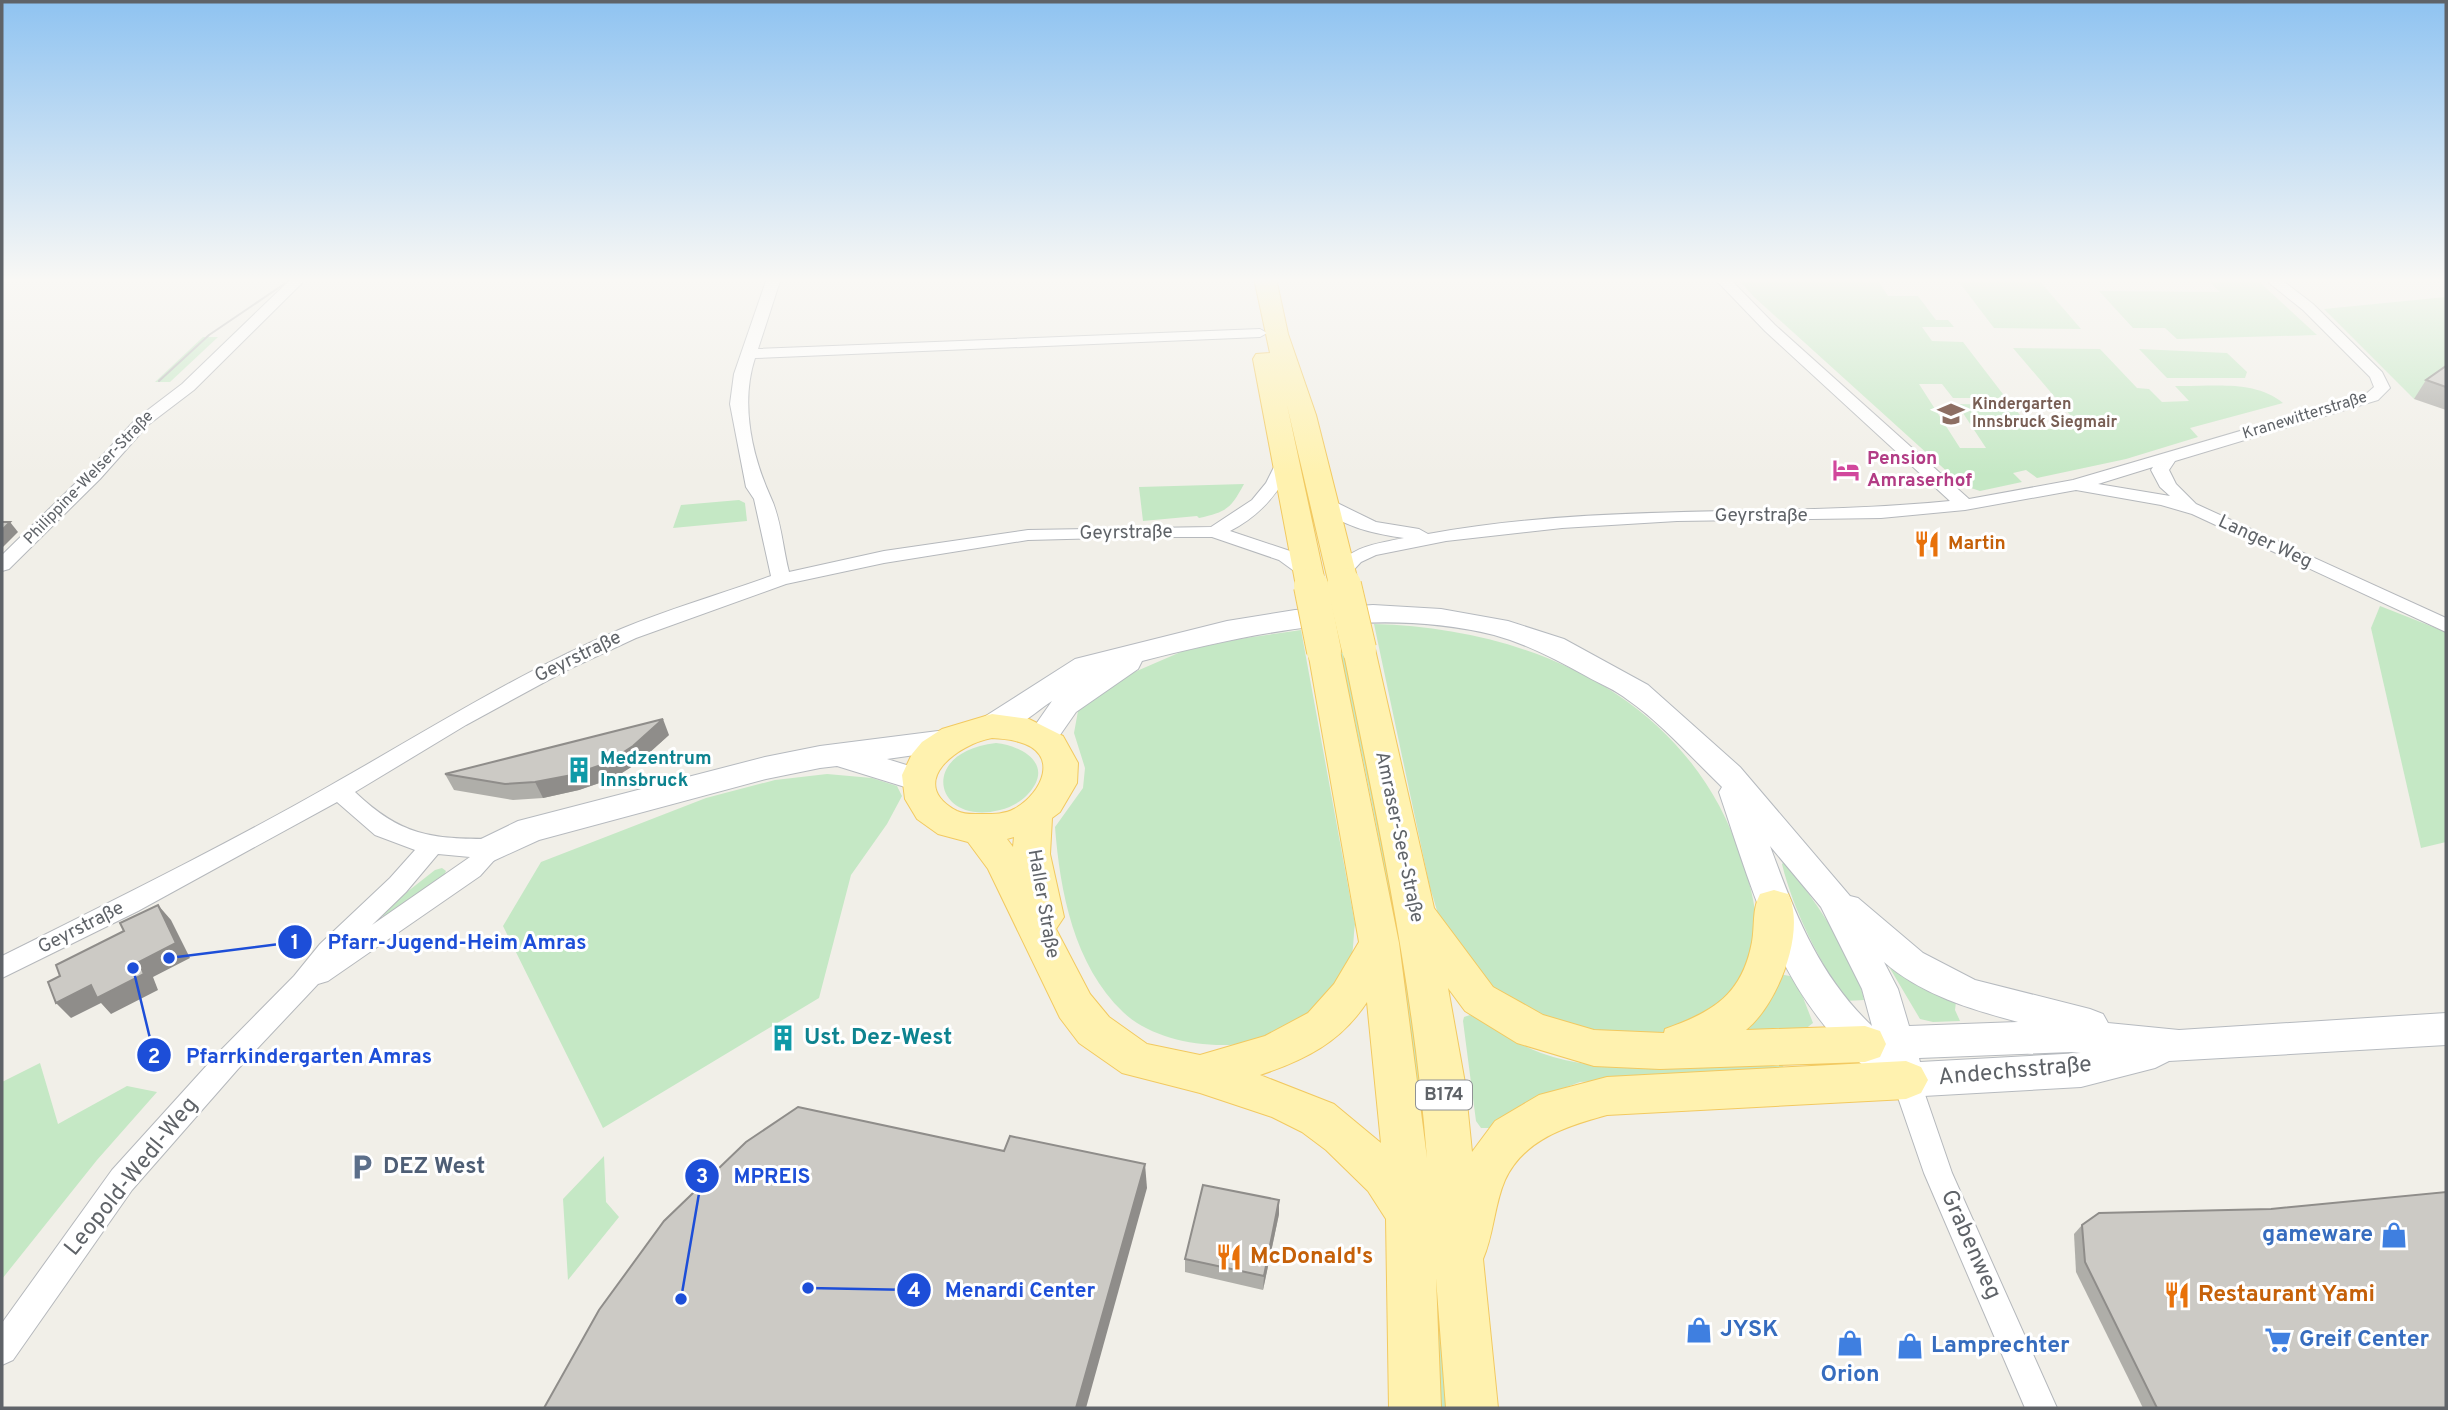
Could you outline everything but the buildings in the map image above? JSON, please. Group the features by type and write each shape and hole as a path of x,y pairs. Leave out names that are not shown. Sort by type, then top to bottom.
{"main road":[{"name":"Amraser-See-Straße","path":"1262,344 1379,943 1396,1076 1409,1213 1415,1408"},
{"name":"Amraser-See-Straße","path":"1279,344 1303,415 1325,502 1415,911 1443,1083 1472,1408"},
{"path":"992,726 1085,666 1227,629 1295,619 1392,614 1498,627 1554,646 1638,692 1729,775 1834,898 1910,962 1967,993 2179,1046"},
{"path":"1042,737 1065,705 1142,652"},
{"path":"493,848 528,848 701,787 765,768 946,741 975,729 992,726 1019,728 1042,737 1056,750 1062,765 1061,783 1051,800 1034,815 999,828 961,828 932,814 919,793 918,780 927,759 946,741"},
{"path":"835,756 864,762 918,780"},
{"path":"1729,775 1774,905 1816,988 1842,1021 1889,1055"},
{"name":"Haller Straße","path":"1034,815 1031,854 1056,967"},
{"name":"Haller Straße","path":"979,830 1003,861 1056,967"},
{"path":"1834,898 1880,989 1889,1055"},
{"path":"1660,1051 1717,1027 1747,1004 1765,976 1774,926 1774,905"},
{"path":"1415,911 1479,999 1532,1030 1594,1048 1889,1055"},
{"path":"1200,1074 1289,1046 1320,1027 1348,997 1379,943"},
{"path":"1056,967 1075,1006 1094,1030 1138,1060 1200,1074 1284,1102 1326,1123 1384,1176 1409,1213"},
{"name":"Andechsstraße","path":"1889,1055 1911,1063 1917,1054 1942,1041 2071,1036 2179,1046 2446,1029"},
{"name":"Andechsstraße","path":"1889,1055 2081,1070 2179,1046"},
{"path":"1459,1280 1476,1195 1484,1172 1511,1135 1555,1109 1607,1096 1889,1055"}],"street":[{"name":"Philippine-Welser-Straße","path":"2,565 94,475 142,422 188,387 232,344"},
{"path":"752,344 741,376 738,404 755,487 763,499 781,579"},
{"path":"749,354 997,344"},
{"path":"1787,344 1965,505"},
{"name":"Kranewitterstraße","path":"2075,485 2372,397 2382,388 2376,375 2345,344"},
{"path":"2169,457 2160,470 2168,487 2198,510"},
{"name":"Geyrstraße","path":"1214,532 1247,514 1268,496 1279,479 1286,459"},
{"name":"Geyrstraße","path":"1343,578 1354,558 1371,550 1446,536 1562,523 1677,516 1881,513 1965,505 2075,485"},
{"name":"Langer Weg","path":"2075,485 2163,500 2198,510 2446,626"},
{"name":"Geyrstraße","path":"1325,502 1347,518 1368,527 1396,533 1446,536"},
{"name":"Geyrstraße","path":"2,968 129,904 340,791 503,695 592,650 697,608 781,579 884,557 1028,535 1214,532 1286,556 1309,579"},
{"path":"340,791 389,832 433,844 493,848"},
{"name":"Leopold-Wedl-Weg","path":"2,1349 122,1180 228,1061 303,984 329,951 398,885 433,844"},
{"name":"Leopold-Wedl-Weg","path":"303,984 472,870 493,848"},
{"name":"Grabenweg","path":"1889,1055 2041,1408"}],"green space":[{"path":"196,344 211,344 170,382 155,382"},
{"path":"1806,344 1964,344 2006,398 1953,398 1942,384 1919,384 1960,448 1986,448 1957,404 2012,405 2031,429 2082,429 2013,348 2100,349 2137,388 2149,389 2162,402 2189,401 2175,386 2217,385 2259,390 2283,403 2190,428 2198,437 2126,459 2037,478 2026,470 2013,473 2022,482 1980,491 1962,485"},
{"path":"2359,344 2446,344 2446,387 2414,399"},
{"path":"2139,349 2227,353 2247,372 2245,378 2167,378"},
{"path":"1244,484 1231,504 1216,514 1199,518 1197,516 1143,521 1139,487"},
{"path":"739,500 745,503 747,521 673,528 681,505"},
{"path":"2380,606 2446,632 2446,842 2421,848 2371,628"},
{"path":"1374,624 1433,629 1490,640 1545,657 1597,682 1643,714 1684,754 1717,801 1741,857 1755,908 1755,948 1742,977 1724,1006 1667,1034 1578,1032 1532,1014 1490,991 1450,938 1438,914 1430,888"},
{"path":"1301,630 1355,924 1351,962 1340,982 1319,1007 1305,1021 1279,1036 1233,1045 1184,1041 1160,1034 1140,1025 1123,1012 1106,993 1092,972 1072,926 1061,877 1055,827 1083,788 1085,768 1074,733 1078,711 1116,680 1183,651"},
{"path":"1345,649 1401,917 1442,1259 1450,1408 1439,1408 1426,1176 1411,1037 1380,843 1339,650"},
{"path":"996,743 1016,748 1032,759 1038,774 1035,784 1022,799 1004,809 978,812 961,808 949,799 944,786 945,773 954,760 971,749"},
{"path":"827,774 872,778 897,786 902,796 887,824 851,875 819,998 603,1128 503,926 541,862 706,798 775,780"},
{"path":"1784,862 1819,909 1842,947 1860,984 1864,1000 1845,1001 1835,985 1800,918 1787,882 1782,864"},
{"path":"442,868 446,871 442,880 390,919 379,914 435,870"},
{"path":"1888,965 1956,1002 1955,1010 1960,1021 1933,1022 1920,1019"},
{"path":"1779,974 1795,977 1813,1023 1804,1030 1750,1030 1748,1028"},
{"path":"1470,1015 1531,1049 1569,1061 1599,1066 1659,1068 1780,1060 1785,1070 1580,1082 1522,1104 1496,1128 1481,1128 1476,1121 1463,1021 1464,1017"},
{"path":"40,1063 58,1124 127,1086 157,1092 97,1160 2,1279 2,1082"},
{"path":"604,1156 606,1202 619,1217 568,1280 563,1199"}],"tram line":[{"path":"159,381 199,344"}],"place":[{"name":"Kindergarten Innsbruck Siegmair","path":"1951,414"},
{"name":"Pension Amraserhof","path":"1846,470"},
{"name":"Martin","path":"1927,544"},
{"name":"Medzentrum Innsbruck","path":"579,770"},
{"name":"Pfarr-Jugend-Heim Amras","path":"169,958"},
{"name":"Pfarrkindergarten Amras","path":"133,968"},
{"name":"Ust. Dez-West","path":"783,1038"},
{"name":"DEZ West","path":"362,1167"},
{"name":"gameware","path":"2394,1235"},
{"name":"McDonald's","path":"1229,1257"},
{"name":"Menardi Center","path":"808,1288"},
{"name":"Restaurant Yami","path":"2177,1295"},
{"name":"MPREIS","path":"681,1299"},
{"name":"JYSK","path":"1699,1330"},
{"name":"Greif Center","path":"2278,1340"},
{"name":"Orion","path":"1850,1343"},
{"name":"Lamprechter","path":"1910,1346"}]}
